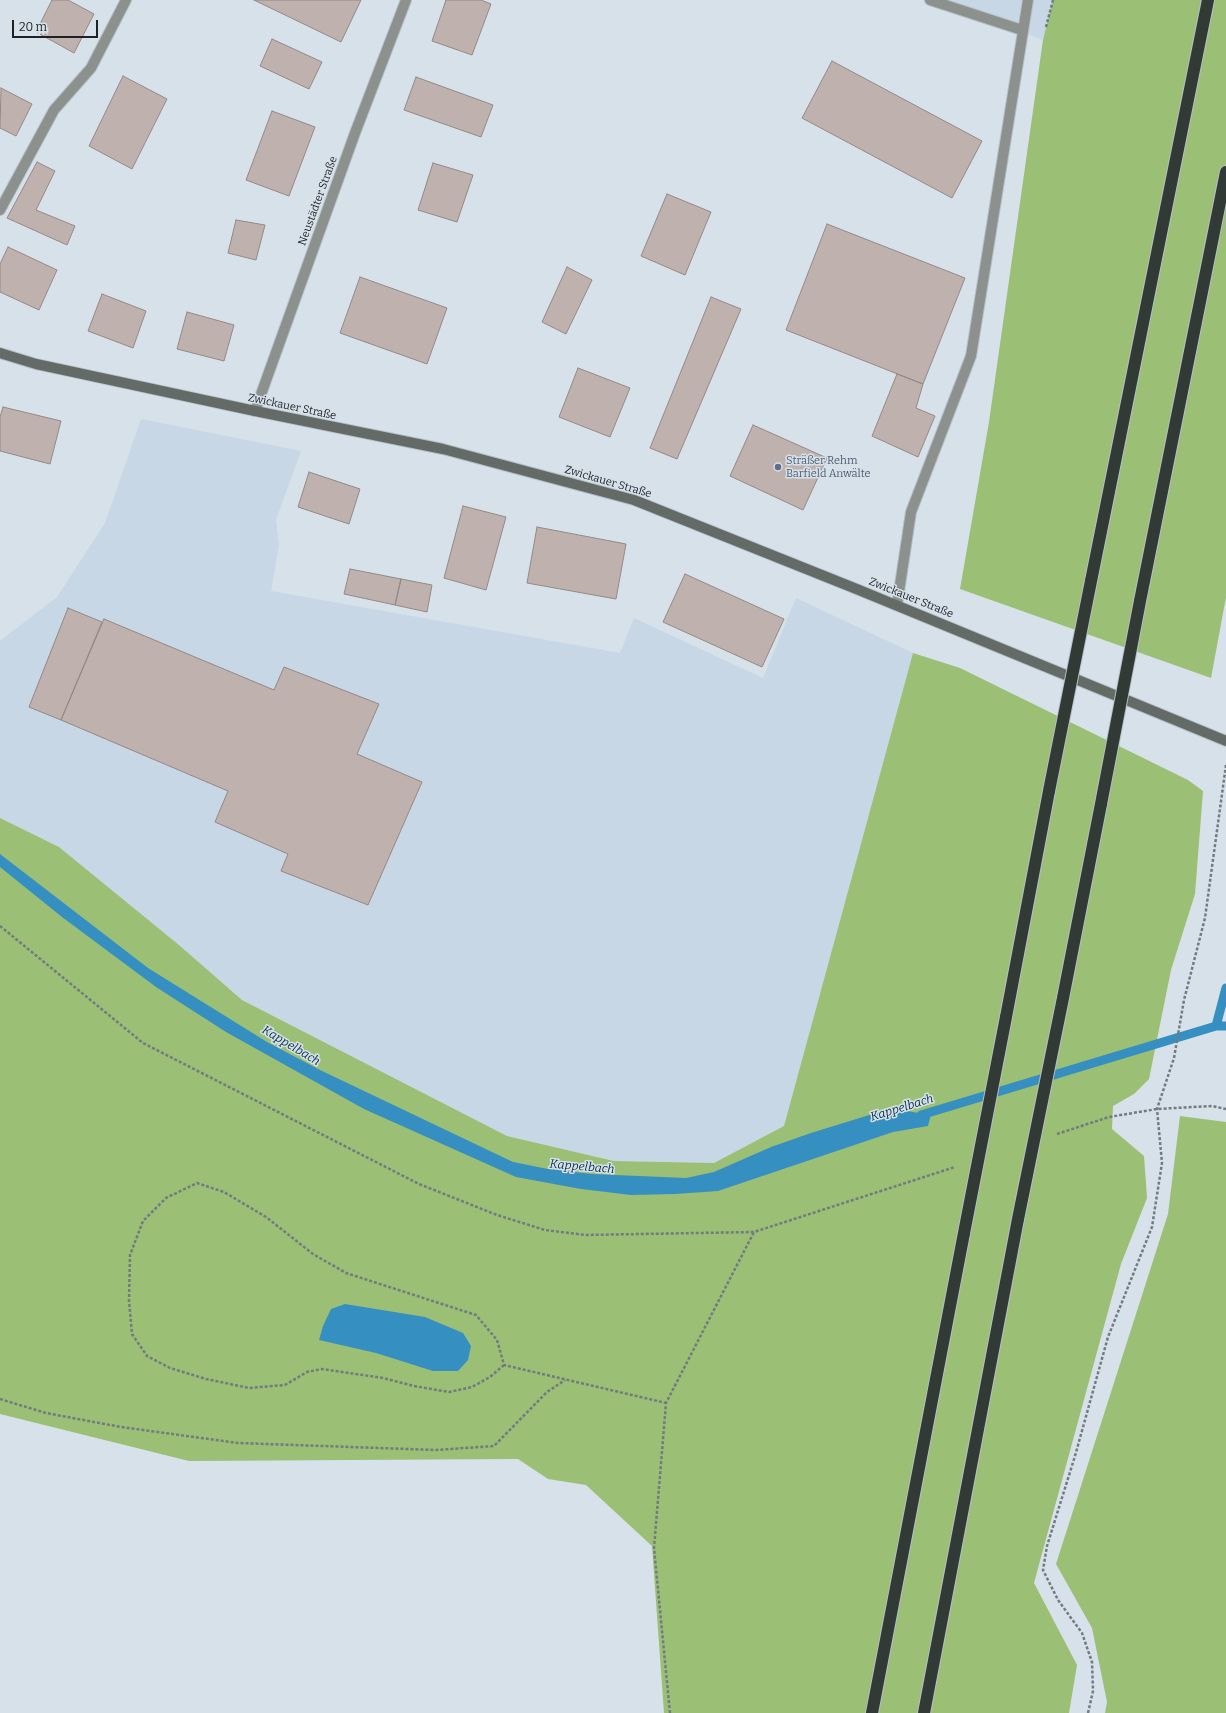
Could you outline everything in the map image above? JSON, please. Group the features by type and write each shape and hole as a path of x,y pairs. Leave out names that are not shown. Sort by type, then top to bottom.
{"highway":[{"path":"872,1713 1049,791 1208,0"},
{"path":"924,1713 1018,1218 1064,998 1100,804 1226,172"}],"main road":[{"name":"Zwickauer Straße","path":"0,353 36,364 255,411 443,449 634,500 897,605 1226,741"}],"street":[{"path":"0,210 54,110 91,68 126,0"},
{"name":"Neustädter Straße","path":"255,411 355,133 406,0"},
{"path":"930,0 1022,30"},
{"path":"897,605 911,512 972,356 1022,30 1028,0"}],"path":[{"path":"1088,1713 1093,1691 1092,1662 1082,1633 1058,1600 1043,1570 1047,1546 1075,1456 1108,1337 1152,1227 1162,1162 1157,1110 1174,1058 1184,1000 1205,918 1226,765"},
{"path":"0,926 143,1043 412,1180 497,1216 545,1230 585,1235 754,1232 958,1166"},
{"path":"1056,1134 1109,1117 1157,1110 1212,1106 1226,1109"},
{"path":"197,1183 224,1192 266,1217 314,1254 346,1273 476,1315 497,1340 504,1365 490,1378 472,1387 449,1392 414,1386 382,1378 322,1369 307,1372 285,1385 249,1388 192,1375 170,1368 147,1356 132,1334 129,1301 130,1255 143,1221 166,1198 197,1183"},
{"path":"670,1713 654,1548 666,1403 754,1232"},
{"path":"504,1365 666,1403"},
{"path":"0,1399 46,1413 121,1427 238,1443 436,1450 494,1446 547,1392 565,1380"}],"shaded area":[{"path":"940,0 1053,0 1043,40"},
{"path":"141,419 301,451 276,520 279,545 271,591 620,653 634,618 763,678 796,598 913,653 784,1127 714,1163 614,1161 507,1136 242,1000 179,945 59,847 0,818 0,641 57,597 105,523"}],"green space":[{"path":"1053,0 1226,0 1226,597 1211,678 960,589 989,422 1043,40"},
{"path":"913,653 960,668 1188,780 1203,791 1195,894 1171,970 1149,1079 1134,1094 1113,1106 1112,1129 1144,1156 1147,1198 1121,1264 1034,1583 1077,1665 1069,1713 664,1713 652,1546 586,1485 548,1479 518,1459 189,1461 0,1414 0,818 59,847 179,945 242,1000 507,1136 614,1161 714,1163 784,1126"},
{"path":"1180,1116 1226,1122 1226,1713 1105,1713 1107,1702 1092,1628 1056,1564 1168,1214"}],"water":[{"path":"0,854 148,968 267,1042 320,1070 513,1162 548,1169 592,1174 686,1178 714,1172 771,1147 892,1108 918,1113 932,1110 928,1126 893,1132 718,1191 631,1195 581,1189 516,1177 364,1109 226,1032 156,987 62,917 0,867"},
{"path":"345,1304 425,1317 463,1333 471,1346 468,1360 458,1371 433,1371 376,1353 319,1340 323,1326 331,1309"}],"building":[{"path":"52,0 68,0 94,14 74,53 36,32"},
{"path":"254,0 361,0 341,42"},
{"path":"446,0 481,0 491,4 472,55 432,41"},
{"path":"272,39 322,62 309,89 260,66"},
{"path":"832,61 982,141 952,198 802,118"},
{"path":"123,76 167,99 132,169 89,146"},
{"path":"416,77 493,105 481,137 404,110"},
{"path":"1,88 32,104 16,136 0,128"},
{"path":"272,111 315,127 289,196 246,180"},
{"path":"37,162 55,171 36,210 75,226 67,245 7,218"},
{"path":"433,163 473,175 457,222 418,210"},
{"path":"667,194 711,212 685,275 641,256"},
{"path":"236,220 265,225 256,260 228,253"},
{"path":"827,224 965,278 923,384 786,330"},
{"path":"8,247 57,270 39,310 0,292 0,264"},
{"path":"567,267 592,280 566,334 542,322"},
{"path":"360,277 447,308 427,364 340,333"},
{"path":"102,294 146,311 133,348 88,331"},
{"path":"711,297 741,309 677,459 650,448"},
{"path":"187,312 234,325 224,361 177,349"},
{"path":"578,368 630,388 610,437 559,417"},
{"path":"897,374 923,384 916,408 935,416 918,457 872,436"},
{"path":"3,407 61,421 50,464 0,451 0,417"},
{"name":"Sträßer Rehm Barfield Anwälte","path":"753,425 827,458 803,510 730,476"},
{"path":"309,472 360,489 349,524 298,507"},
{"path":"463,506 506,517 486,590 444,578"},
{"path":"537,527 626,544 616,599 527,583"},
{"path":"350,569 401,579 395,605 344,594"},
{"path":"685,574 784,619 762,667 663,622"},
{"path":"401,579 432,585 427,612 395,605"},
{"path":"68,608 102,622 61,720 29,707"},
{"path":"104,619 274,690 284,667 379,704 357,754 422,782 368,905 281,871 288,854 215,822 228,791 61,720"}],"waterway":[{"path":"1216,1026 1226,988"},
{"name":"Kappelbach","path":"921,1115 1216,1026 1226,1026"}],"place":[{"name":"Sträßer Rehm Barfield Anwälte","path":"778,467"}]}
